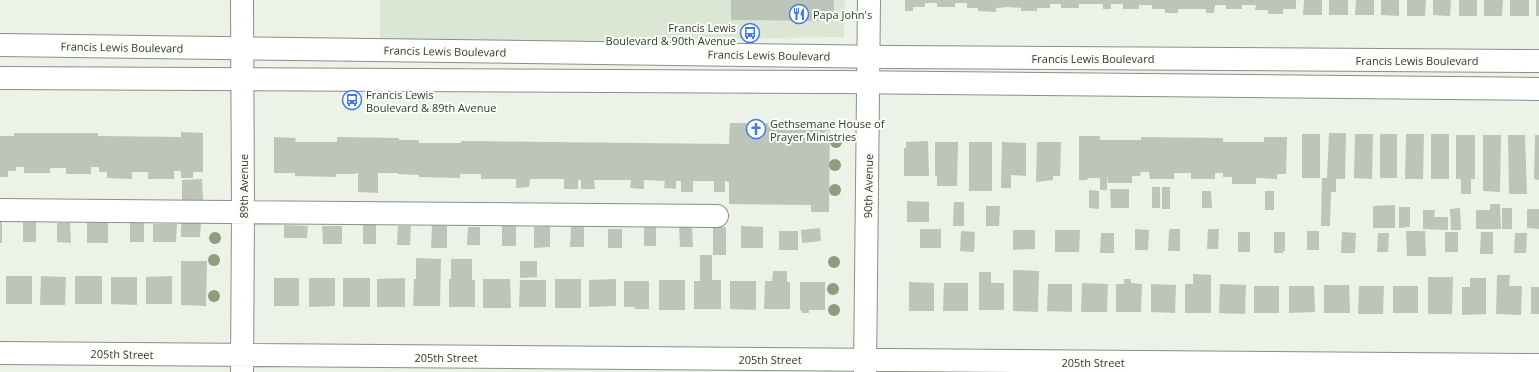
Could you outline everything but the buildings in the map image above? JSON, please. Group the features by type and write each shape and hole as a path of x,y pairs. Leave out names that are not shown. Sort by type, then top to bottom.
{"main road":[{"name":"89th Avenue","path":"242,0 242,364"},
{"name":"90th Avenue","path":"865,366 869,0"},
{"name":"Francis Lewis Boulevard","path":"0,45 868,56 1539,61"},
{"path":"0,78 868,83 1539,89"},
{"path":"0,210 717,216"},
{"name":"205th Street","path":"0,353 242,364 865,366 1539,365"}],"shaded area":[{"path":"380,0 845,0 844,37 380,44"}],"place":[{"name":"Papa John's","path":"799,14"},
{"name":"Francis Lewis Boulevard & 90th Avenue","path":"750,33"},
{"name":"Francis Lewis Boulevard & 89th Avenue","path":"352,100"},
{"name":"Gethsemane House of Prayer Ministries","path":"756,129"}]}
